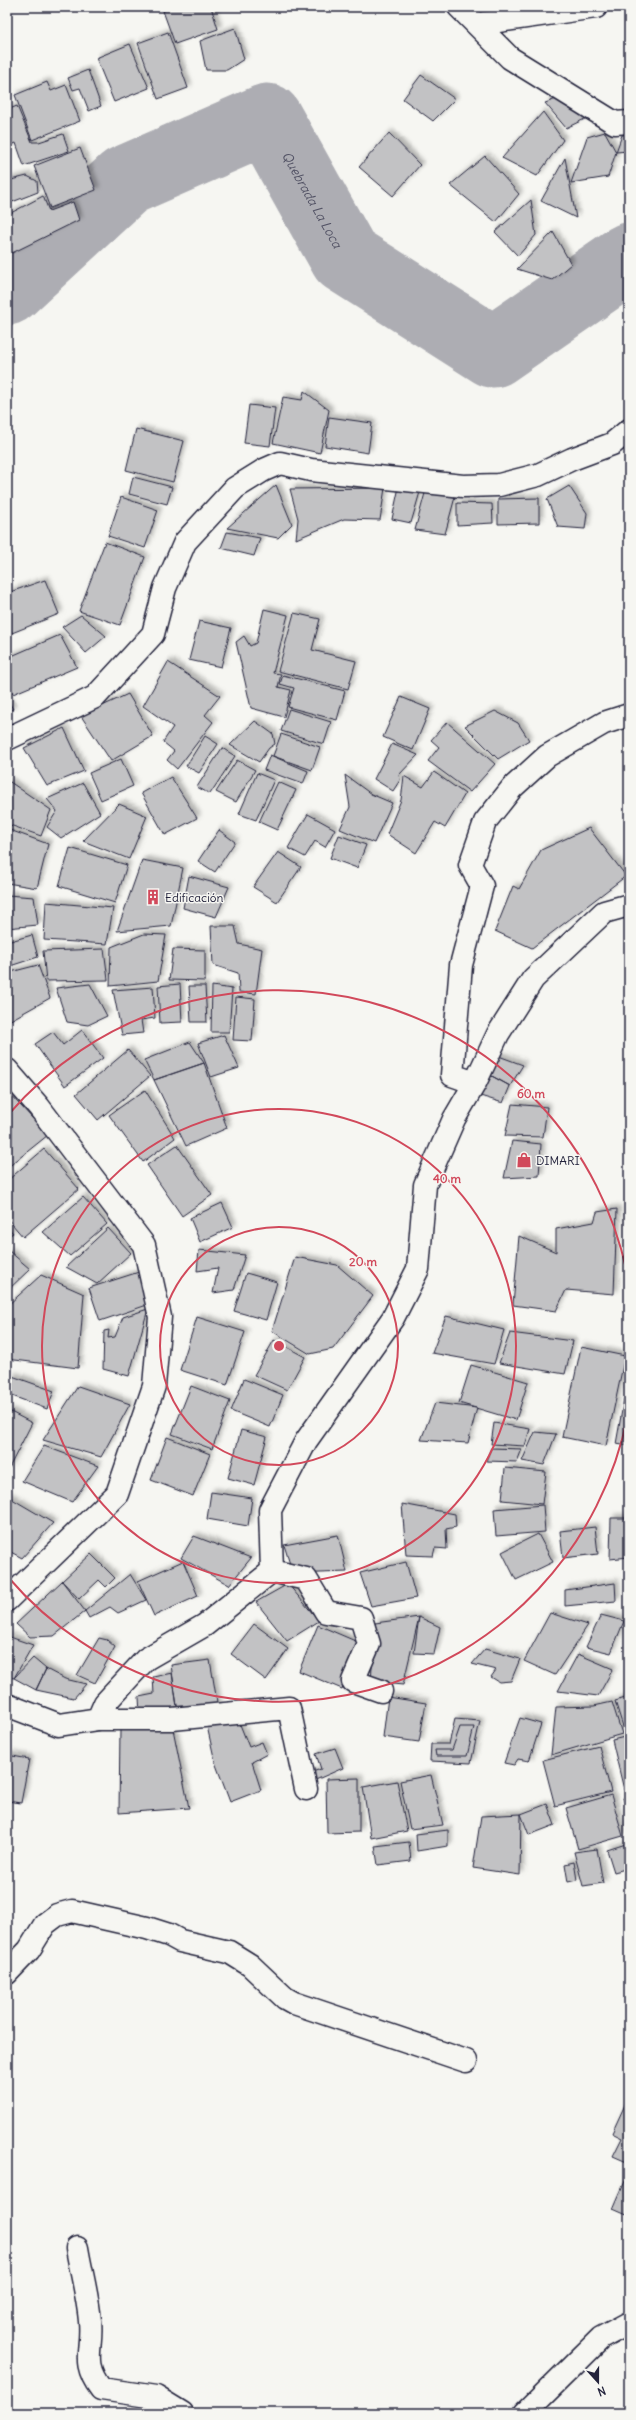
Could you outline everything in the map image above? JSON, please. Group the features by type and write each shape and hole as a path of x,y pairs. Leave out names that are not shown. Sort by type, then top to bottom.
{"street":[{"path":"459,7 510,58 615,123 629,122"},
{"path":"477,24 596,7"},
{"path":"7,739 95,697 153,634 165,588 185,542 235,488 264,470 280,463 311,470 463,486 499,485 538,475 572,459 612,444 629,430"},
{"path":"475,1083 452,1075 461,965 482,886 470,865 485,822 512,788 547,756 604,723 629,715"},
{"path":"272,1570 270,1510 306,1441 393,1318 418,1269 425,1185 454,1119 475,1083 498,1034 533,979 604,912 629,905"},
{"path":"7,1070 39,1107 144,1244 160,1317 154,1386 117,1494 7,1600"},
{"path":"272,1570 306,1579 326,1612 361,1618 369,1644 353,1681 381,1691"},
{"path":"98,1720 105,1703 146,1659 205,1625 272,1570"},
{"path":"7,1705 59,1725 98,1720 172,1719 289,1708 306,1789"},
{"path":"7,1973 29,1950 45,1924 57,1915 72,1911 147,1928 169,1935 180,1941 229,1952 250,1965 285,1998 294,2003 466,2061"},
{"path":"77,2248 90,2322 88,2352 91,2375 101,2389 156,2397 182,2413"},
{"path":"525,2413 601,2338 629,2323"}],"building":[{"path":"173,7 211,7 218,29 175,44 163,11"},
{"path":"235,28 244,59 227,70 206,70 200,41"},
{"path":"168,32 188,88 158,99 138,43"},
{"path":"130,44 149,88 114,102 96,58"},
{"path":"88,70 101,106 89,111 80,88 73,90 68,78"},
{"path":"421,75 455,99 433,121 403,99"},
{"path":"47,82 51,91 66,85 80,121 32,140 15,95"},
{"path":"562,97 589,117 566,128 545,103"},
{"path":"17,106 32,142 39,142 63,134 69,151 24,166 16,143 7,147 7,110"},
{"path":"543,112 563,140 537,176 502,158"},
{"path":"605,132 616,152 608,177 571,183 587,137"},
{"path":"389,133 420,165 393,196 359,167"},
{"path":"629,134 629,151 616,152 622,135"},
{"path":"80,148 96,190 50,208 34,166"},
{"path":"485,156 519,194 496,222 450,185"},
{"path":"565,158 576,218 541,201"},
{"path":"27,176 37,181 38,192 7,204 7,181"},
{"path":"43,196 49,211 73,202 79,220 12,253 7,246 7,215"},
{"path":"531,200 536,235 518,256 495,232"},
{"path":"553,232 571,264 552,280 517,269"},
{"path":"304,391 329,410 320,453 273,443 283,397 302,400"},
{"path":"249,405 275,408 270,446 244,443"},
{"path":"329,417 372,423 368,453 325,446"},
{"path":"136,429 184,441 173,482 126,470"},
{"path":"133,477 172,487 167,504 129,494"},
{"path":"276,485 292,524 278,538 227,528"},
{"path":"569,486 587,513 585,529 558,527 547,499"},
{"path":"399,487 420,492 411,523 392,519"},
{"path":"385,488 380,520 344,519 296,539 298,519 290,489"},
{"path":"425,493 455,497 445,534 415,530"},
{"path":"121,497 158,510 145,548 108,536"},
{"path":"539,498 539,523 498,524 498,499"},
{"path":"457,503 492,504 493,523 457,525"},
{"path":"227,532 260,538 254,556 221,548"},
{"path":"105,542 145,557 120,625 79,611"},
{"path":"45,580 59,614 12,633 7,622 7,593"},
{"path":"264,609 288,615 273,673 281,674 278,687 291,690 284,717 251,708 236,642 244,636 250,646 256,643"},
{"path":"294,613 320,619 312,650 356,661 348,689 278,671"},
{"path":"81,615 106,636 86,653 62,627"},
{"path":"199,621 231,628 221,667 189,660"},
{"path":"60,635 77,667 13,694 7,680 7,658"},
{"path":"168,662 220,696 205,715 213,722 177,769 167,760 174,751 163,742 173,727 143,706"},
{"path":"283,675 345,691 337,720 288,707 294,688 280,684"},
{"path":"128,694 153,736 111,761 81,716"},
{"path":"401,697 430,709 413,750 383,737"},
{"path":"7,699 13,709 7,712"},
{"path":"289,709 331,722 324,744 281,731"},
{"path":"495,711 518,723 529,740 498,759 465,726"},
{"path":"255,721 273,734 275,744 269,748 259,762 230,745"},
{"path":"447,722 495,764 470,792 428,761 439,747 431,740"},
{"path":"64,728 84,771 47,786 24,748"},
{"path":"281,734 320,747 312,770 273,756"},
{"path":"205,736 218,744 199,773 186,766"},
{"path":"392,744 418,755 399,775 400,780 393,791 374,779"},
{"path":"222,748 235,756 210,794 197,787"},
{"path":"270,755 308,771 303,784 264,770"},
{"path":"121,759 133,786 101,800 89,773"},
{"path":"237,760 255,770 236,802 216,792"},
{"path":"434,772 465,794 445,828 435,822 416,853 387,834 401,800 404,776 423,787"},
{"path":"257,773 274,780 256,820 239,814"},
{"path":"345,775 371,794 392,803 374,843 340,829 350,807"},
{"path":"171,777 197,818 165,835 141,793"},
{"path":"7,780 51,810 41,836 7,824"},
{"path":"278,782 296,790 277,830 259,822"},
{"path":"83,783 100,813 61,838 47,827 57,811 47,799"},
{"path":"119,804 147,816 129,859 83,841"},
{"path":"308,814 335,829 325,847 315,841 305,857 288,848"},
{"path":"589,828 626,876 532,948 495,931 513,886 519,889 541,850"},
{"path":"7,829 48,844 37,888 7,883"},
{"path":"219,830 235,842 215,872 198,861"},
{"path":"339,835 366,845 357,868 330,858"},
{"path":"70,848 127,865 115,903 59,886"},
{"path":"278,852 301,867 277,902 253,887"},
{"name":"Edificación","path":"142,860 183,868 171,926 117,931"},
{"name":"Edificación","path":"189,876 229,887 216,917 183,908"},
{"path":"7,895 34,897 38,925 7,928"},
{"path":"46,902 113,908 107,944 44,940"},
{"path":"211,926 235,926 239,944 262,949 256,994 239,992 238,973 213,965"},
{"path":"144,934 166,935 158,981 110,986 111,947"},
{"path":"32,935 38,957 7,967 7,942"},
{"path":"104,949 108,980 46,981 43,951"},
{"path":"173,949 205,950 205,981 169,980"},
{"path":"38,965 50,998 7,1022 7,973"},
{"path":"90,984 107,1016 88,1025 67,1022 56,988"},
{"path":"180,984 182,1022 160,1023 158,986"},
{"path":"189,986 205,986 207,1022 191,1022"},
{"path":"212,986 232,989 229,1032 211,1032"},
{"path":"153,987 155,1018 141,1020 143,1033 122,1035 113,990"},
{"path":"236,997 255,999 252,1041 233,1040"},
{"path":"82,1030 103,1058 65,1086 35,1044 53,1032 63,1045"},
{"path":"224,1035 239,1068 211,1077 198,1043"},
{"path":"190,1042 204,1063 154,1080 144,1060"},
{"path":"128,1050 150,1076 98,1120 76,1094"},
{"path":"496,1055 523,1065 510,1086 490,1075"},
{"path":"204,1063 227,1128 186,1146 154,1080"},
{"path":"490,1075 510,1086 503,1103 477,1095"},
{"path":"145,1090 175,1138 143,1162 109,1115"},
{"path":"7,1091 48,1135 7,1168"},
{"path":"512,1104 547,1107 543,1137 505,1136"},
{"name":"DIMARI","path":"512,1141 541,1144 539,1176 504,1178"},
{"path":"177,1145 212,1195 182,1216 147,1165"},
{"path":"44,1149 79,1189 23,1237 7,1218 7,1181"},
{"path":"83,1197 107,1224 70,1256 43,1232"},
{"path":"222,1203 233,1227 200,1242 190,1218"},
{"path":"617,1209 614,1294 566,1290 556,1311 513,1305 519,1236 556,1252 556,1229 594,1222 597,1212"},
{"path":"7,1226 13,1233 7,1237"},
{"path":"108,1228 131,1253 97,1284 66,1267"},
{"path":"199,1250 245,1255 234,1290 213,1293 218,1268 197,1271"},
{"path":"9,1251 30,1269 7,1291 7,1253"},
{"path":"295,1257 337,1265 373,1296 333,1349 310,1354 272,1331"},
{"path":"142,1271 153,1303 100,1321 89,1288"},
{"path":"246,1273 277,1282 266,1320 234,1311"},
{"path":"41,1275 84,1294 78,1368 7,1359 7,1306"},
{"path":"148,1309 129,1376 103,1369 104,1331 109,1330 108,1338 115,1337 123,1317"},
{"path":"446,1316 504,1330 494,1364 432,1353"},
{"path":"197,1317 245,1332 227,1385 180,1370"},
{"path":"510,1333 573,1341 565,1374 499,1363"},
{"path":"274,1340 305,1357 287,1390 254,1375"},
{"path":"581,1347 625,1356 606,1446 562,1437"},
{"path":"471,1365 528,1382 516,1420 459,1403"},
{"path":"627,1375 629,1375 629,1389 625,1389"},
{"path":"12,1376 54,1391 47,1409 7,1394"},
{"path":"244,1379 283,1395 270,1427 231,1411"},
{"path":"78,1386 130,1404 101,1457 43,1440"},
{"path":"191,1386 230,1401 212,1449 172,1434"},
{"path":"624,1399 629,1400 629,1446 616,1444"},
{"path":"435,1403 477,1408 468,1443 421,1440"},
{"path":"7,1410 32,1423 9,1468 7,1467"},
{"path":"494,1423 530,1429 525,1446 491,1444"},
{"path":"241,1430 267,1437 254,1485 228,1478"},
{"path":"535,1432 556,1434 544,1465 522,1461"},
{"path":"167,1437 210,1454 193,1496 151,1480"},
{"path":"44,1446 98,1466 72,1502 22,1481"},
{"path":"491,1448 522,1449 517,1462 486,1461"},
{"path":"505,1468 546,1472 542,1504 502,1500"},
{"path":"211,1492 252,1498 248,1526 207,1519"},
{"path":"7,1496 53,1523 22,1558 7,1550"},
{"path":"402,1504 455,1514 456,1527 446,1529 447,1549 435,1548 433,1556 406,1555"},
{"path":"543,1505 545,1532 496,1536 494,1509"},
{"path":"611,1518 629,1518 629,1557 610,1559"},
{"path":"595,1527 598,1554 563,1558 560,1531"},
{"path":"538,1534 553,1562 516,1580 502,1552"},
{"path":"338,1535 347,1572 293,1574 284,1545"},
{"path":"194,1536 251,1558 229,1585 181,1558"},
{"path":"91,1554 115,1578 106,1587 99,1580 79,1599 62,1581"},
{"path":"183,1561 198,1596 154,1616 138,1581"},
{"path":"406,1562 416,1598 371,1606 360,1573"},
{"path":"130,1574 146,1600 118,1613 110,1607 89,1618 85,1611"},
{"path":"62,1581 85,1611 54,1636 30,1637 16,1624"},
{"path":"615,1583 616,1601 565,1606 565,1590"},
{"path":"288,1584 319,1621 287,1641 256,1602"},
{"path":"550,1613 588,1625 555,1675 524,1661"},
{"path":"601,1615 624,1621 611,1653 586,1647"},
{"path":"419,1617 403,1685 371,1682 375,1623"},
{"path":"419,1617 440,1627 434,1654 414,1653"},
{"path":"254,1624 288,1649 266,1680 231,1654"},
{"path":"318,1625 360,1643 342,1689 299,1671"},
{"path":"7,1636 33,1645 14,1678 7,1677"},
{"path":"99,1638 107,1640 115,1647 95,1683 77,1675"},
{"path":"485,1649 520,1659 511,1681 499,1682 491,1677 496,1670 472,1664"},
{"path":"578,1654 613,1669 598,1696 558,1691"},
{"path":"33,1658 46,1669 36,1690 14,1678"},
{"path":"210,1660 218,1708 178,1713 171,1665"},
{"path":"46,1669 65,1679 86,1684 74,1698 36,1690"},
{"path":"172,1673 178,1713 140,1715 139,1697 154,1694 153,1677"},
{"path":"388,1697 426,1703 419,1742 383,1737"},
{"path":"629,1697 629,1732 625,1733 615,1701"},
{"path":"612,1702 622,1734 551,1755 556,1707 594,1706"},
{"path":"237,1717 249,1747 262,1742 267,1754 252,1762 261,1790 230,1802 215,1762 207,1726"},
{"path":"520,1718 541,1724 529,1761 518,1759 514,1765 504,1763"},
{"path":"455,1719 480,1721 471,1763 430,1761 431,1744 449,1744"},
{"path":"460,1727 474,1727 467,1756 436,1756 435,1750 452,1750"},
{"path":"173,1729 189,1808 119,1813 120,1730"},
{"path":"629,1736 629,1789 624,1790 612,1740"},
{"path":"599,1746 611,1792 555,1806 543,1760"},
{"path":"335,1748 343,1768 311,1782 307,1774 321,1769 316,1754"},
{"path":"7,1755 29,1759 21,1803 7,1801"},
{"path":"431,1775 443,1825 410,1829 400,1781"},
{"path":"359,1778 359,1832 327,1833 326,1779"},
{"path":"397,1781 407,1831 371,1838 363,1787"},
{"path":"611,1795 623,1836 578,1849 566,1808"},
{"path":"629,1796 629,1815 623,1798"},
{"path":"547,1804 555,1825 529,1835 521,1814"},
{"path":"521,1814 520,1875 473,1868 481,1816"},
{"path":"448,1830 448,1846 417,1851 416,1834"},
{"path":"409,1842 411,1861 378,1865 375,1846"},
{"path":"629,1843 629,1868 614,1872 607,1850"},
{"path":"597,1849 603,1883 583,1886 574,1852"},
{"path":"574,1862 577,1880 568,1882 565,1864"},
{"path":"629,2096 629,2163 613,2156 622,2138 612,2133"},
{"path":"629,2172 629,2216 613,2209"}],"waterway":[{"name":"Quebrada La Loca","path":"7,290 125,181 267,119 345,258 493,352 629,258"}],"place":[{"name":"Edificación","path":"153,897"},
{"name":"DIMARI","path":"524,1160"}]}
